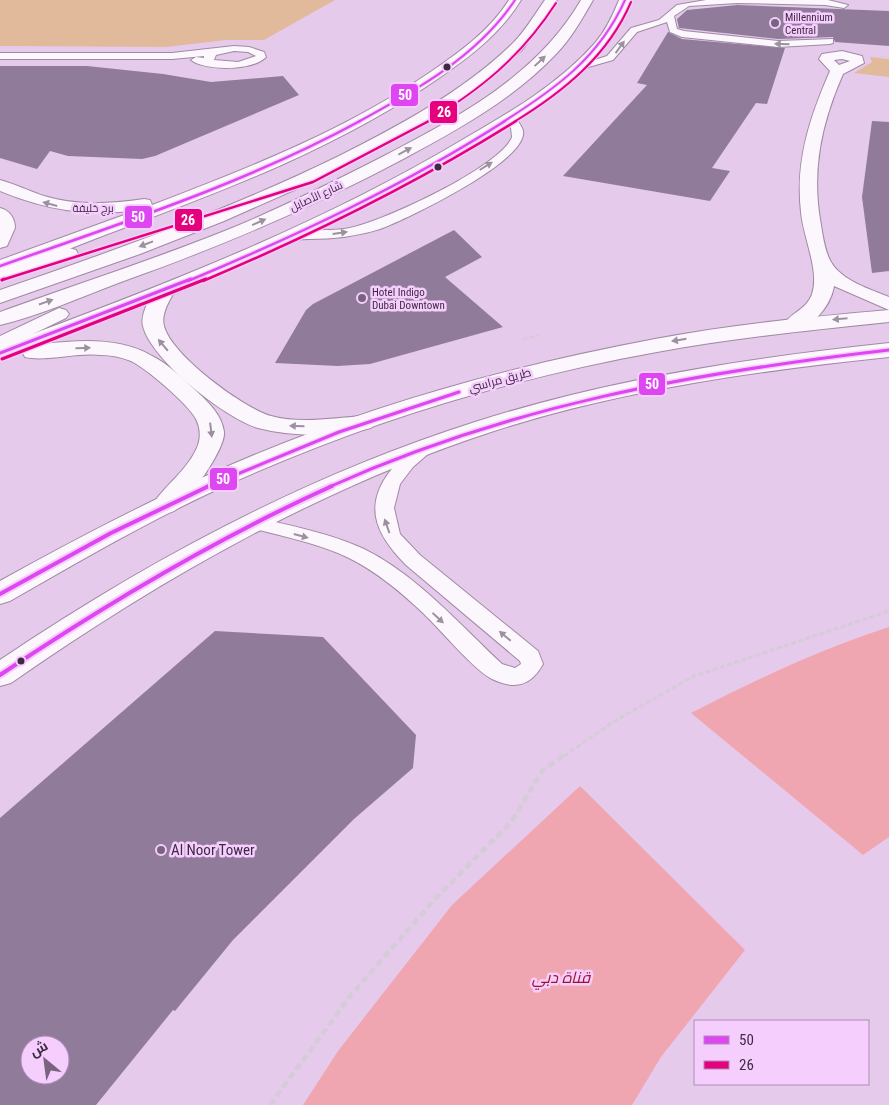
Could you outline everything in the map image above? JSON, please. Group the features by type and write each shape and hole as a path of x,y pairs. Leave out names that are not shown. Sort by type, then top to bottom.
{"main road":[{"path":"0,266 123,223 218,186 317,143 395,102 471,48 498,24 515,0"},
{"name":"شارع الأصايل","path":"0,297 142,245 256,199 377,142 463,91 519,46 541,19 551,0"},
{"name":"شارع الأصايل","path":"0,318 215,242 377,166 417,145 483,105 517,81 549,53 575,22 587,0"},
{"name":"شارع الأصايل","path":"0,353 165,291 292,235 420,170 509,118 578,67 608,35 625,0"},
{"path":"794,324 809,313 819,302 824,289 809,209 807,162 815,124 839,56"},
{"path":"0,274 89,248 257,191 301,179"},
{"name":"برج خليفة","path":"0,185 50,205 94,209 143,204 218,186"},
{"path":"0,213 6,219 7,230 0,242"},
{"path":"0,344 38,324 154,273 215,242"},
{"path":"820,264 843,284 889,304"},
{"path":"165,291 153,317 153,327 157,338 210,391 237,411 262,422 286,426 363,423"},
{"name":"طريق مراسي","path":"0,594 92,542 234,474 363,423 438,398 582,359 653,344 794,324 889,316"},
{"path":"0,358 64,348 92,348 117,351 139,358 156,368 205,413 211,425 212,437 208,451 166,505"},
{"path":"0,674 174,565 254,523 343,480 430,446 509,420 662,381 814,357 889,350"}],"lane":[{"path":"578,67 610,58 634,30 662,22 680,7 693,3 737,0 825,2 844,5"},
{"path":"670,16 673,30 682,34 778,44 830,41 839,56"},
{"path":"0,56 172,56 233,49 250,50 261,54 262,57 258,61 240,65 172,56"},
{"path":"211,62 208,57 216,52"},
{"path":"292,235 333,234 354,231 389,222 403,215 487,166 513,147 518,140 519,132 509,118"},
{"path":"254,523 339,546 374,564 404,587 494,670 502,675 511,677 521,676 529,670 532,664 530,656 413,560 390,534 384,512 387,491 393,478 416,453 430,446"}],"path":[{"path":"523,340 539,335"},
{"path":"270,1105 351,995 435,899 511,822 543,770 613,722 692,677 784,647 869,616 889,611"}],"shaded area":[{"path":"0,0 335,0 264,40 226,40 166,47 0,46"},
{"path":"870,57 889,59 889,77 854,73 872,62"}],"water":[{"path":"889,627 889,837 863,855 691,713 788,666 838,645"},
{"name":"قناة دبي","path":"580,786 745,950 661,1057 632,1105 303,1105 338,1051 452,905"}],"building":[{"name":"Millennium Central","path":"737,5 889,11 889,46 835,42 833,37 778,39 679,28 677,19 687,10"},
{"path":"668,32 682,39 785,48 767,104 756,103 712,168 730,171 710,201 563,176 647,85 637,83"},
{"path":"0,66 87,66 163,74 211,82 283,76 299,95 155,156 142,159 68,156 50,151 37,169 0,158"},
{"path":"872,121 889,122 889,271 872,273 862,197"},
{"name":"Hotel Indigo Dubai Downtown","path":"454,230 482,257 445,277 503,327 370,364 338,366 275,363 306,310 313,304"},
{"name":"Al Noor Tower","path":"215,631 323,637 416,735 413,768 354,819 233,940 96,1105 0,1105 0,818"}],"transit line":[{"name":"50","path":"0,266 169,206 280,161 334,135 386,107 458,59 490,32 515,0"},
{"name":"50","path":"0,353 120,308 238,260 296,234 410,177 519,112 570,75 603,41 614,24 625,0"},
{"name":"26","path":"2,359 182,290 241,265 357,211 414,181 524,116 559,92 591,64 609,43 620,26 631,2"},
{"name":"26","path":"2,280 263,196 299,187 330,174 426,123 476,91 520,52 539,29 556,3"},
{"name":"50","path":"0,675 114,601 232,534 293,503 355,475 418,450 532,412 633,388 786,362 889,350"},
{"name":"50","path":"0,594 55,562 111,533 224,479 339,432 459,392"}],"place":[{"name":"Millennium Central","path":"775,23"},
{"name":"Hotel Indigo Dubai Downtown","path":"362,298"},
{"name":"Al Noor Tower","path":"161,850"}]}
